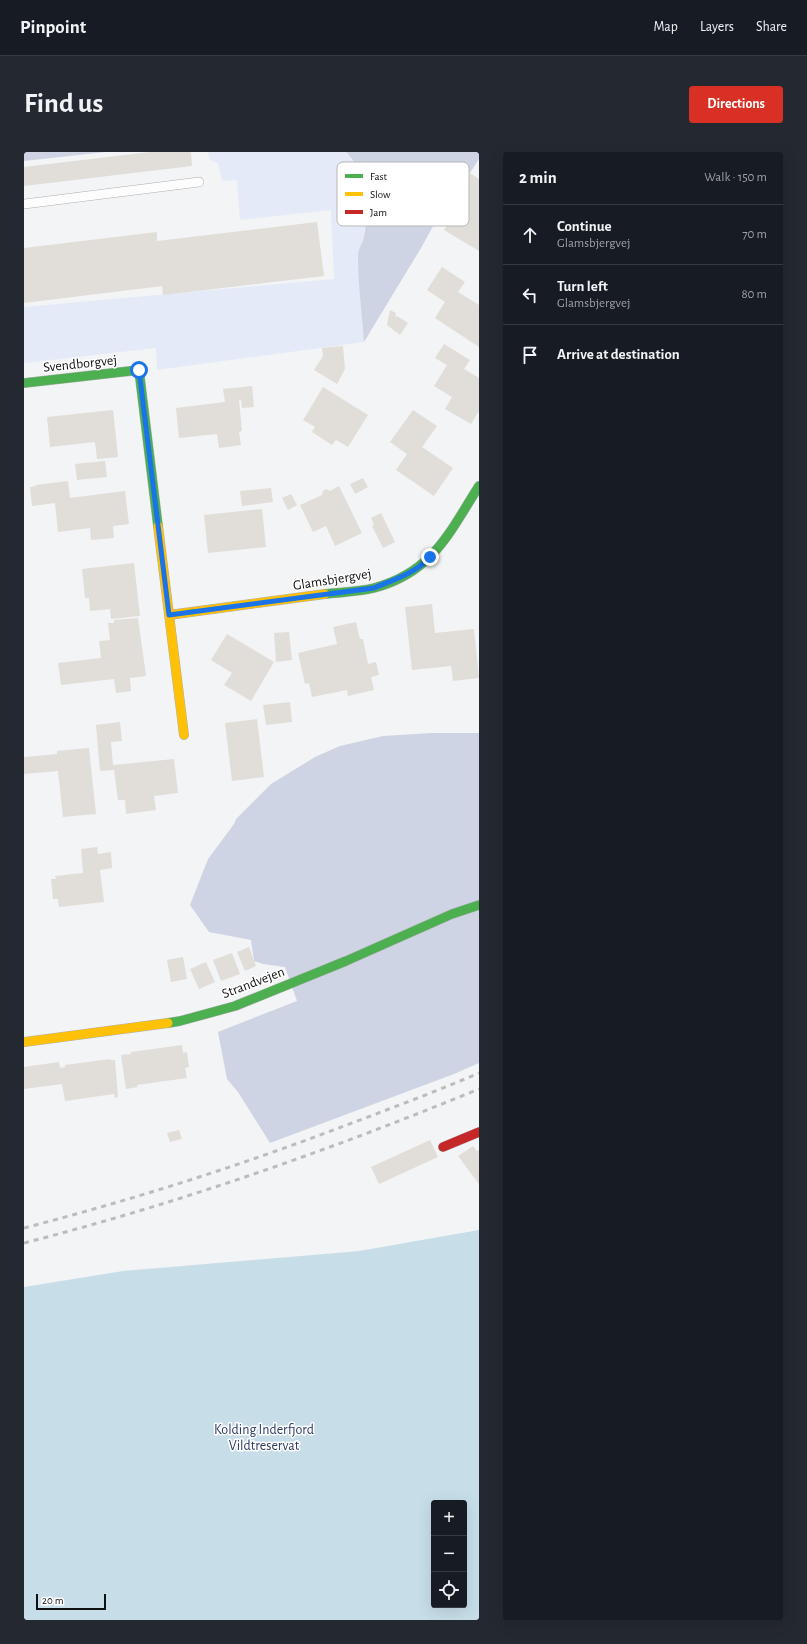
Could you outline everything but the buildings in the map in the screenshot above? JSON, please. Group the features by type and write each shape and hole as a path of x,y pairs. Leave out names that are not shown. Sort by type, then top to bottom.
{"street":[{"name":"Svendborgvej","path":"24,383 139,370 169,615"},
{"name":"Glamsbjergvej","path":"169,615 380,586 423,565 443,542 479,486"},
{"path":"169,615 184,735"},
{"name":"Strandvejen","path":"24,1042 180,1021 235,1006 346,961 452,914 479,905"},
{"path":"443,1147 479,1132"}],"lane":[{"path":"24,204 199,182"}],"shaded area":[{"path":"24,152 106,152 24,161"},
{"path":"208,152 346,152 348,154 353,162 337,162 337,226 364,226 364,235 358,255 364,342 157,370 156,348 24,363 24,307 334,279 331,210 240,220 237,180 222,181 218,163 210,160"},
{"path":"346,152 479,152 479,159 470,173 469,162 353,162"},
{"path":"365,226 433,226 364,342 359,288 358,256"},
{"path":"432,733 479,733 479,1063 454,1074 270,1143 238,1092 227,1079 218,1032 297,1001 285,967 263,964 254,961 251,940 209,932 190,905 208,859 234,824 236,819 271,784 315,757 340,746 383,736"},
{"name":"Kolding Inderfjord Vildtreservat","path":"479,1230 479,1620 24,1620 24,1287 123,1271 359,1251"}],"railway":[{"path":"24,1228 145,1194 305,1141 429,1094 479,1073"},
{"path":"24,1243 140,1211 254,1174 367,1133 479,1089"}],"traffic: fast":[{"path":"24,383 139,370 158,526"},
{"path":"325,594 374,588 394,581 411,572 437,549 448,535 479,486"},
{"path":"168,1023 235,1006 346,961 452,914 479,905"}],"traffic: slow":[{"path":"158,526 184,735"},
{"path":"169,615 325,594"},
{"path":"24,1042 168,1023"}],"traffic: jam":[{"path":"443,1147 479,1132"}],"route":[{"path":"139,370 169,615 374,588 423,565 430,557"}]}
